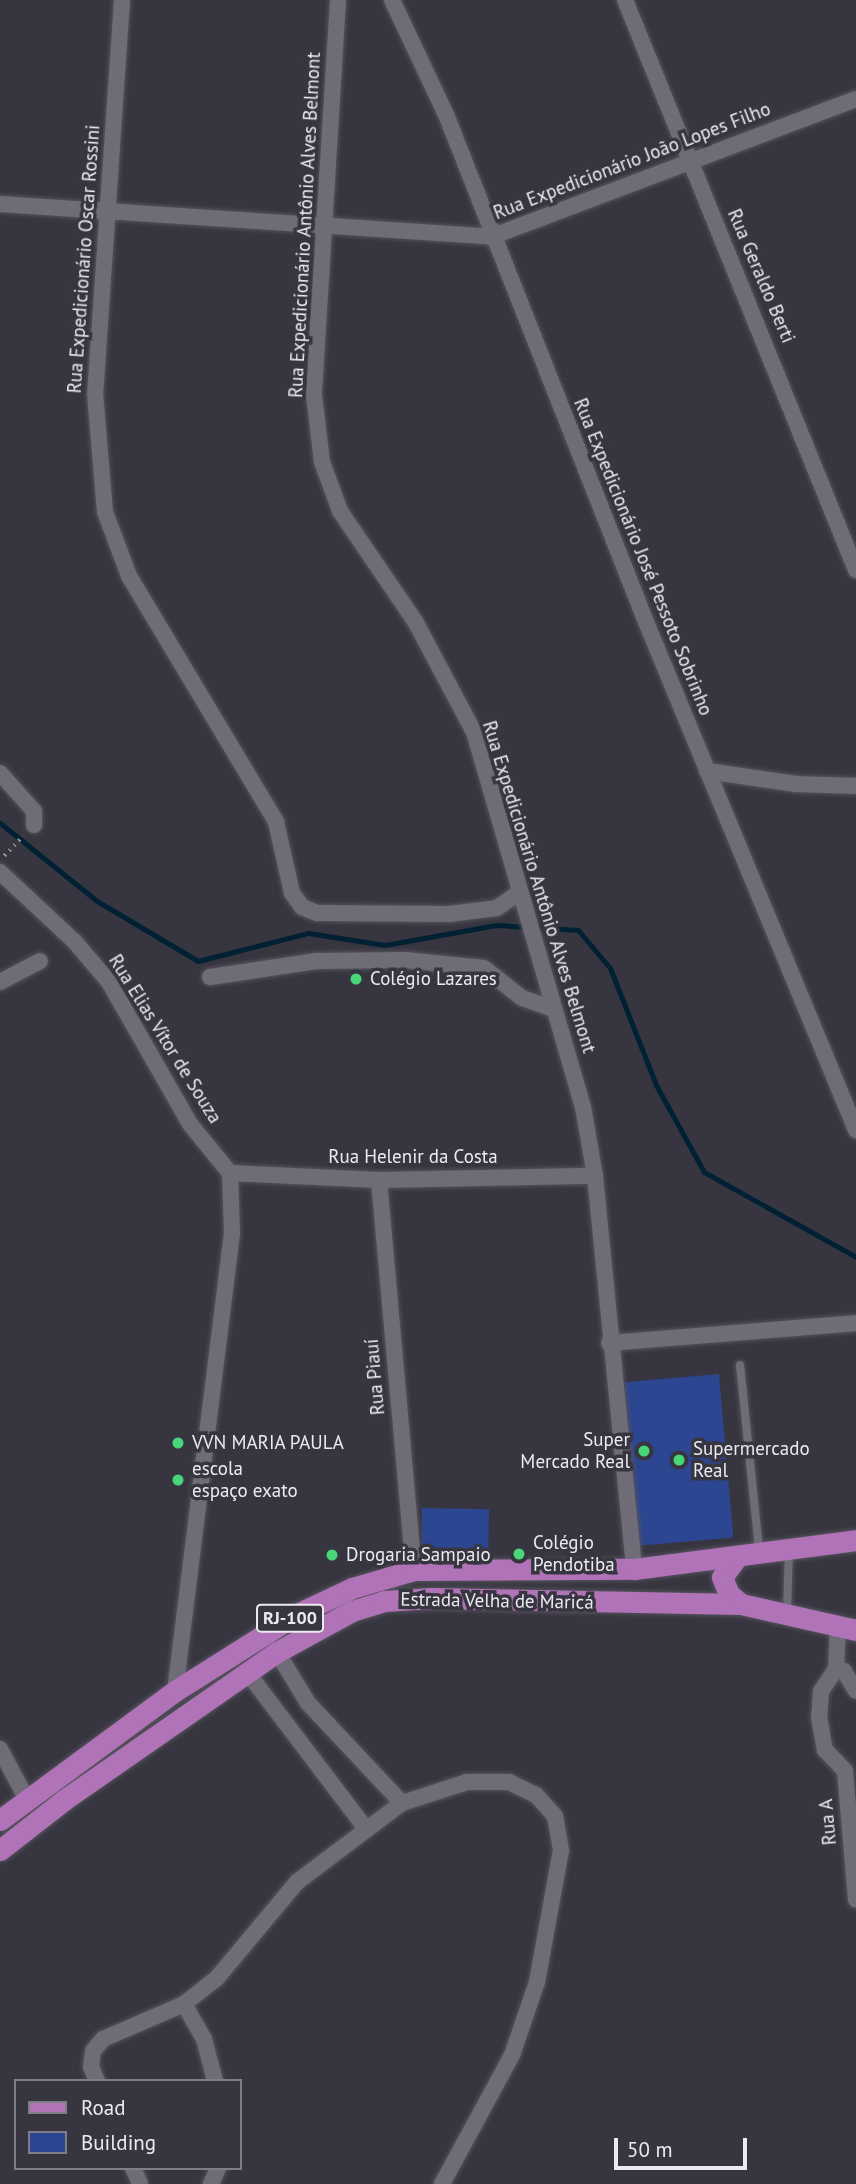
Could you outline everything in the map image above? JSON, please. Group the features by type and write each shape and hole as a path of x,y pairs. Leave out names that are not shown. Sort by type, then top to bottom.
{"main road":[{"name":"Estrada Velha de Maricá","path":"0,1820 26,1798 175,1691 297,1614 352,1588 414,1570 634,1569 856,1540"},
{"path":"741,1604 729,1594 722,1577 748,1554"},
{"name":"Estrada Velha de Maricá","path":"0,1850 64,1800 277,1652 352,1611 400,1597 741,1604 787,1612 847,1628"}],"street":[{"name":"Rua Expedicionário Oscar Rossini","path":"122,0 95,393 105,512 129,576 276,822 292,894 302,907 317,913 449,914 497,908 521,896"},
{"name":"Rua Expedicionário Antônio Alves Belmont","path":"338,0 314,395 322,462 341,511 416,623 474,732 583,1107 595,1176 609,1343 634,1569"},
{"name":"Rua Expedicionário José Pessoto Sobrinho","path":"392,0 447,117 491,237 856,1130"},
{"name":"Rua Geraldo Berti","path":"625,0 856,570"},
{"name":"Rua Expedicionário João Lopes Filho","path":"0,204 491,237 856,99"},
{"path":"707,771 796,784 856,786"},
{"path":"0,773 34,811 34,825"},
{"name":"Rua Elias Vítor de Souza","path":"0,872 75,942 108,982 190,1124 230,1173"},
{"path":"210,977 317,961 405,960 484,968 522,998 554,1009"},
{"path":"0,982 40,961"},
{"path":"175,1691 232,1233 230,1173"},
{"name":"Rua Helenir da Costa","path":"230,1173 379,1180 595,1176"},
{"name":"Rua Piauí","path":"379,1180 414,1570"},
{"path":"609,1343 856,1323"},
{"path":"847,1628 836,1669 844,1671 856,1691"},
{"path":"277,1652 308,1703 402,1803"},
{"name":"Rua A","path":"836,1669 821,1691 819,1717 825,1750 851,1775 856,1900"},
{"path":"247,1672 367,1830"},
{"path":"0,1749 26,1798"},
{"path":"96,2079 91,2067 93,2051 103,2039 184,2004 217,1979 297,1882 402,1803 467,1782 509,1782 536,1795 555,1816 561,1850 537,1982 512,2055 442,2184"},
{"path":"184,2004 204,2039 214,2079"}],"lane":[{"path":"740,1365 748,1554"},
{"path":"787,1612 789,1549"}],"path":[{"path":"0,859 34,825"}],"building":[{"name":"Supermercado Real","path":"719,1374 733,1537 639,1546 624,1382"},
{"path":"422,1508 489,1509 488,1562 421,1561"}],"waterway":[{"path":"0,823 97,901 198,961 308,933 385,945 496,925 578,930 610,968 656,1085 704,1172 856,1257"}],"place":[{"name":"Colégio Lazares","path":"356,979"},
{"name":"VVN MARIA PAULA","path":"178,1443"},
{"name":"Super Mercado Real","path":"644,1451"},
{"name":"Supermercado Real","path":"679,1460"},
{"name":"escola espaço exato","path":"178,1480"},
{"name":"Colégio Pendotiba","path":"519,1554"},
{"name":"Drogaria Sampaio","path":"332,1555"}]}
